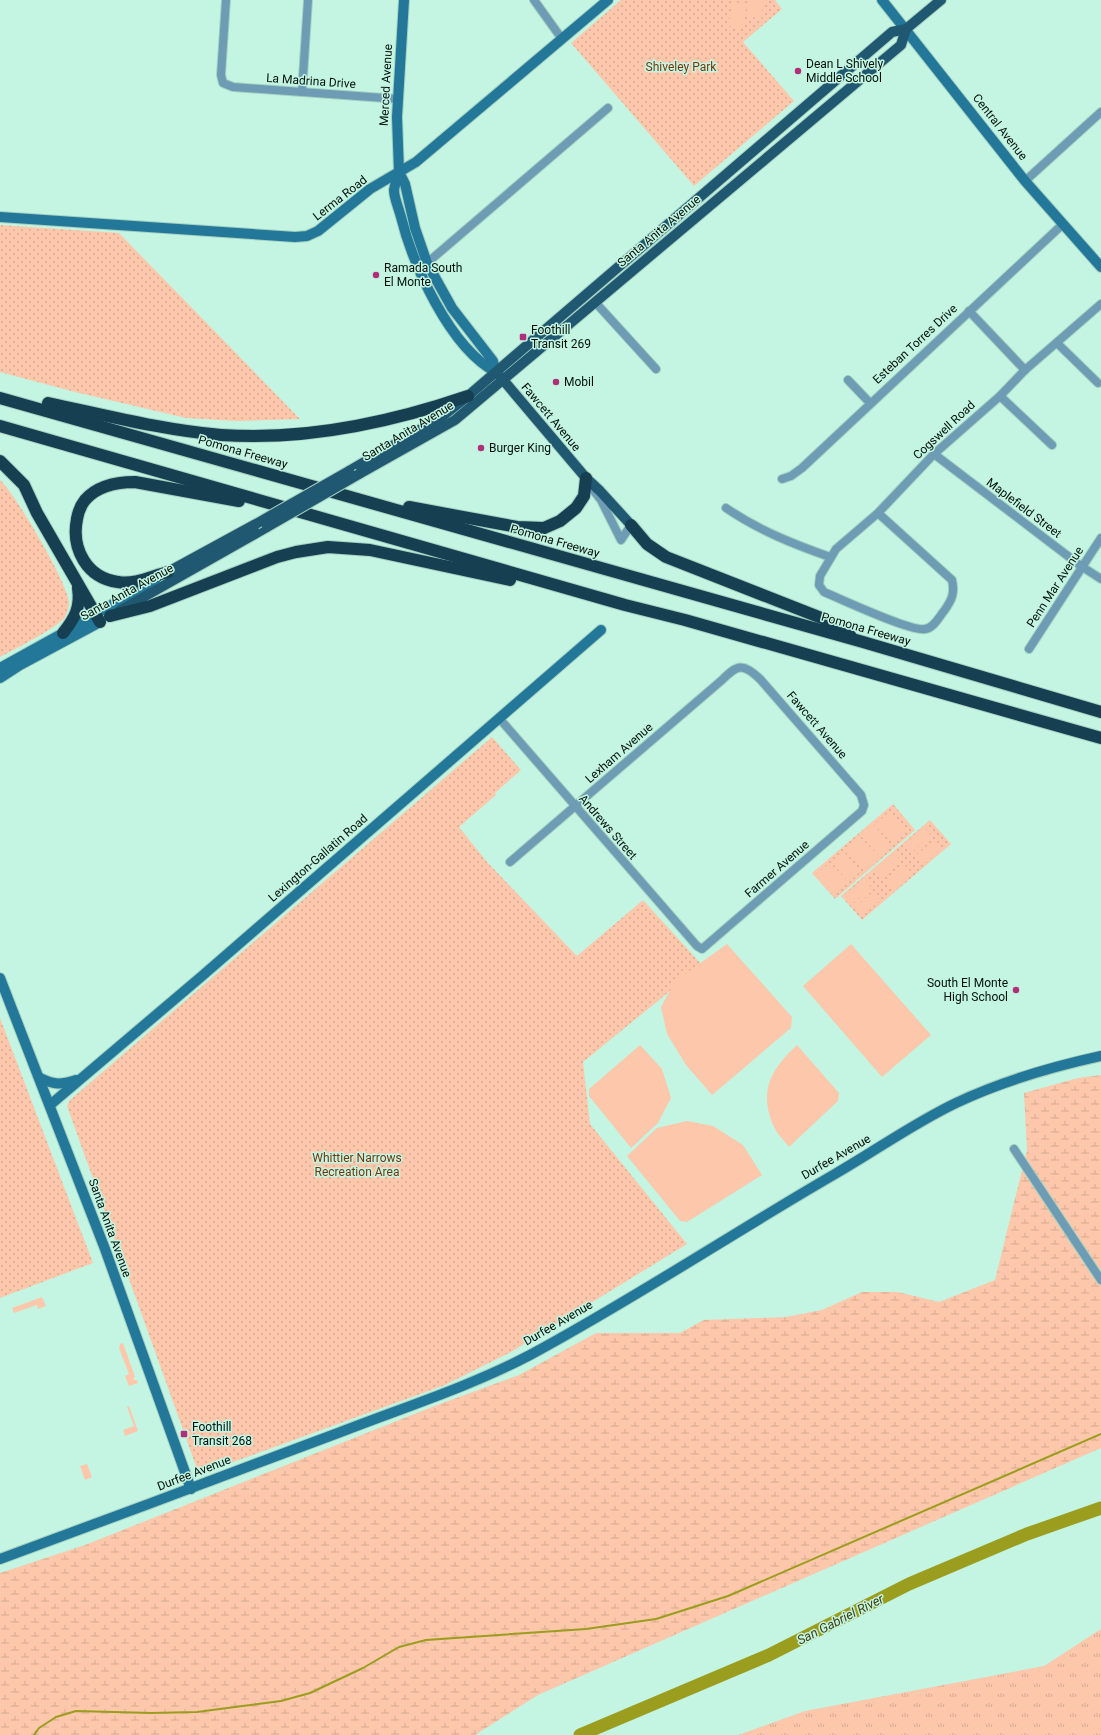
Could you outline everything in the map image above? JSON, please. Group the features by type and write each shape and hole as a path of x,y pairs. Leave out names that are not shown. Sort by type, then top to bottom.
{"highway":[{"path":"0,393 157,426 232,435 306,434 349,429 433,408 468,396"},
{"name":"Pomona Freeway","path":"0,398 863,642 1101,712"},
{"path":"0,426 625,605"},
{"path":"0,461 24,485 37,513 77,583 102,618 150,606 277,557 311,548 350,547 400,555 625,605 685,620 1101,738"},
{"path":"333,492 517,527 544,528 560,521 576,508 584,496 586,478"},
{"path":"168,572 133,582 119,583 108,580 93,571 86,564 76,544 75,529 78,514 85,501 105,486 120,482 135,482 309,514"},
{"path":"631,525 647,544 666,557 824,619 863,642"},
{"path":"64,633 78,611 80,597 77,583"}],"main road":[{"name":"Santa Anita Avenue","path":"168,572 256,524 455,420 500,376 672,221 892,32 906,29 941,0"},
{"name":"Santa Anita Avenue","path":"102,618 268,527 440,418 468,396 500,376 595,302 901,45 906,29"},
{"path":"672,221 680,230"},
{"name":"Fawcett Avenue","path":"500,376 586,478 631,525"}],"street":[{"name":"La Madrina Drive","path":"226,0 221,75 223,83 233,87 398,99"},
{"path":"302,92 308,0"},
{"name":"Merced Avenue","path":"404,0 398,99 399,172 394,191 413,258 435,303 456,335 483,365 500,376"},
{"path":"534,0 562,39"},
{"name":"Lerma Road","path":"0,217 295,237 307,236 318,232 370,189 416,162 608,0"},
{"name":"Central Avenue","path":"882,0 1025,181 1101,267"},
{"path":"427,263 608,108"},
{"path":"1025,181 1101,112"},
{"name":"Merced Avenue","path":"399,172 404,184 415,228 427,263 452,308 493,361 500,376"},
{"name":"Esteban Torres Drive","path":"782,479 792,476 802,468 969,310 1063,224"},
{"path":"595,302 656,369"},
{"name":"Cogswell Road","path":"878,513 952,580 954,594 950,604 933,625 924,630 900,624 824,592 819,585 820,576 830,557 836,549 878,513 934,454 1000,396 1025,370 1101,304"},
{"path":"969,310 1025,370"},
{"path":"1057,343 1098,383"},
{"path":"471,351 480,345"},
{"path":"848,380 870,403"},
{"path":"1000,396 1052,445"},
{"name":"Maplefield Street","path":"934,454 1081,566 1101,579"},
{"name":"Fawcett Avenue","path":"586,478 601,500 621,540 631,525"},
{"path":"726,508 744,520 769,533 830,557"},
{"name":"Penn Mar Avenue","path":"1029,649 1081,566 1101,538"},
{"name":"Santa Anita Avenue","path":"0,678 102,618 168,572"},
{"name":"Santa Anita Avenue","path":"0,668 50,639 102,618"},
{"name":"Lexington-Gallatin Road","path":"50,1105 601,630"},
{"name":"Lexham Avenue","path":"510,862 735,668 744,668"},
{"name":"Fawcett Avenue","path":"744,668 751,671 770,690 861,795 864,805"},
{"name":"Andrews Street","path":"499,718 692,940 702,949"},
{"name":"Farmer Avenue","path":"702,949 862,811 864,805"},
{"name":"Santa Anita Avenue","path":"0,978 105,1249 191,1488"},
{"name":"Durfee Avenue","path":"0,1559 466,1384 502,1369 530,1355 628,1298 794,1197 956,1103 1042,1070 1101,1056"},
{"path":"40,1078 53,1084 63,1084 82,1078"},
{"path":"1014,1149 1101,1280"}],"green space":[{"name":"Shiveley Park","path":"621,0 775,0 782,9 743,42 794,101 694,186 571,43"},
{"path":"750,0 764,0 761,19 747,16"},
{"path":"733,2 747,4 742,28 728,26"},
{"path":"0,225 119,233 300,419 237,421 186,418 75,392 0,372"},
{"path":"0,480 17,502 40,539 60,577 69,602 65,617 61,621 35,638 0,657"},
{"name":"Whittier Narrows Recreation Area","path":"492,737 521,770 495,793 496,795 459,827 487,862 577,956 643,900 702,965 583,1062 590,1124 687,1244 511,1352 445,1385 206,1472 200,1470 196,1466 67,1106 70,1100"},
{"path":"893,804 915,830 835,899 812,873"},
{"path":"889,812 906,832 894,843 876,823"},
{"path":"930,820 951,844 862,920 841,896"},
{"path":"874,825 891,845 879,856 861,836"},
{"path":"924,827 931,835 912,852 904,843"},
{"path":"859,838 876,858 864,869 846,849"},
{"path":"935,839 942,848 923,865 915,856"},
{"path":"843,851 861,871 849,882 831,862"},
{"path":"894,852 901,861 882,878 874,869"},
{"path":"828,864 846,884 834,895 816,875"},
{"path":"905,865 912,873 893,890 885,881"},
{"path":"864,878 871,887 852,904 844,895"},
{"path":"874,891 882,899 862,916 855,907"},
{"path":"727,944 792,1017 791,1028 712,1095 686,1065 667,1034 661,1007 675,981"},
{"path":"851,944 931,1035 882,1077 803,986"},
{"path":"0,1018 93,1263 0,1298"},
{"path":"640,1045 662,1069 671,1098 658,1123 631,1148 589,1096 589,1089"},
{"path":"797,1045 839,1093 838,1101 789,1147 774,1127 769,1114 767,1092 774,1072 780,1063"},
{"path":"1101,1075 1101,1448 538,1695 475,1735 0,1735 0,1573 85,1545 432,1407 519,1375 596,1333 680,1333 704,1320 786,1317 822,1310 862,1292 898,1292 939,1302 995,1280 1027,1150 1024,1093 1078,1078"},
{"path":"687,1121 713,1126 743,1145 762,1175 687,1222 680,1221 627,1156 657,1128"},
{"path":"42,1297 46,1306 38,1309 37,1305 14,1313 12,1308"},
{"path":"123,1343 135,1377 133,1378 134,1380 137,1380 138,1383 129,1386 125,1376 129,1374 119,1348 120,1344"},
{"path":"129,1406 138,1431 125,1436 123,1430 134,1426 127,1407"},
{"path":"87,1464 92,1477 85,1480 80,1466"},
{"path":"1101,1629 1101,1735 738,1735 805,1711 1044,1666"}],"waterway":[{"path":"34,1735 39,1728 56,1717 76,1711 151,1713 197,1712 281,1701 310,1693 363,1668 399,1647 426,1640 586,1629 656,1619 728,1596 1101,1434"},
{"name":"San Gabriel River","path":"580,1735 769,1655 909,1584 1027,1534 1101,1508"}],"place":[{"name":"Dean L Shively Middle School","path":"798,71"},
{"name":"Ramada South El Monte","path":"376,275"},
{"name":"Foothill Transit 269","path":"523,337"},
{"name":"Mobil","path":"556,382"},
{"name":"Burger King","path":"481,448"},
{"name":"South El Monte High School","path":"1016,990"},
{"name":"Foothill Transit 268","path":"184,1434"}]}
